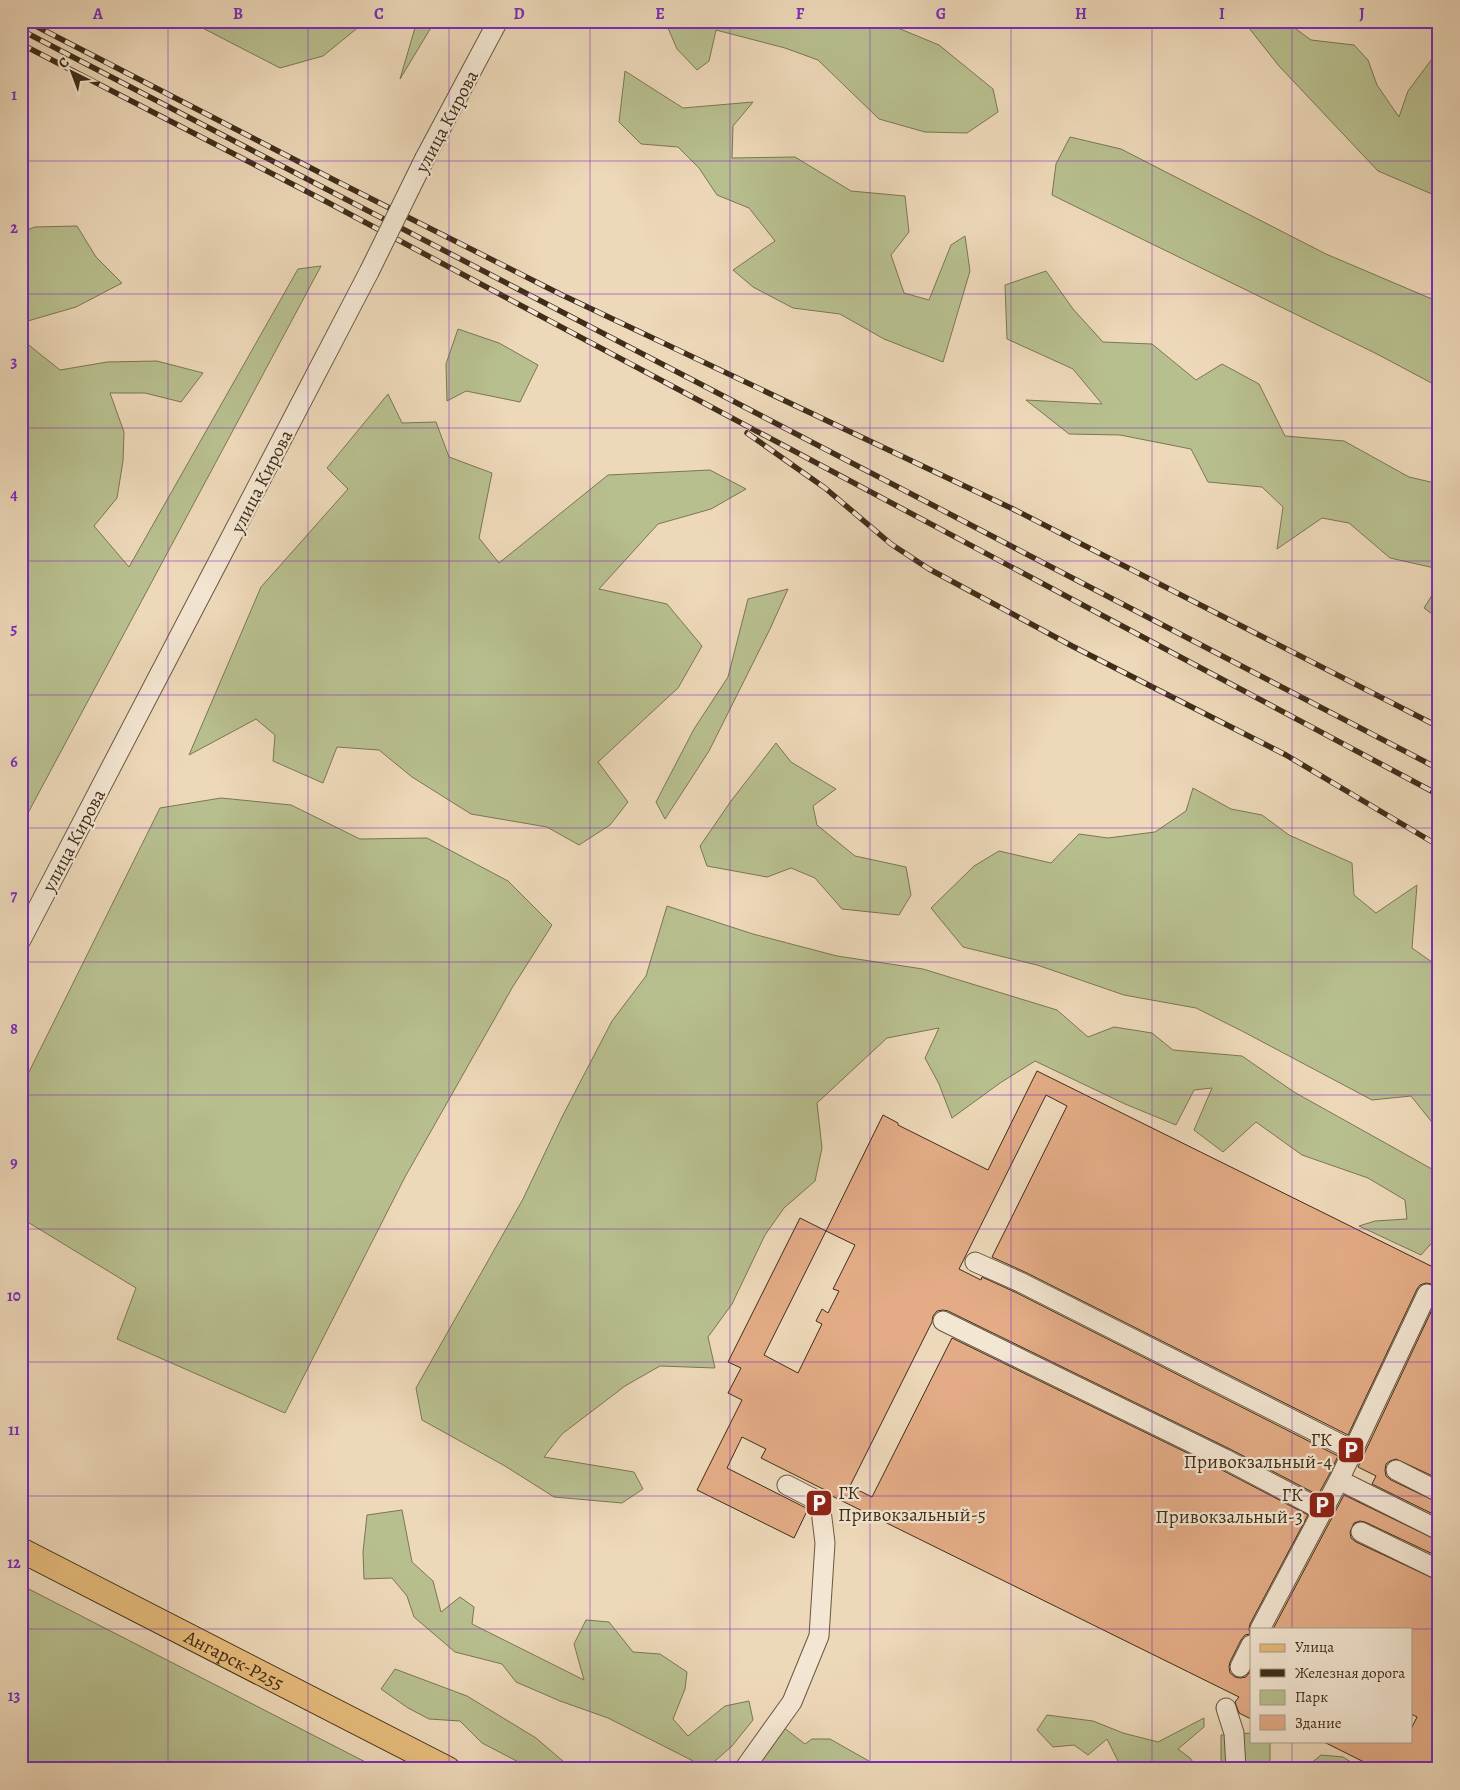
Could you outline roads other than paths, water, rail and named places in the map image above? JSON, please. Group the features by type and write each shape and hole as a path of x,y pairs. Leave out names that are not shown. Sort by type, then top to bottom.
{"main road":[{"name":"Ангарск-Р255","path":"21,1550 448,1769"}],"street":[{"name":"улица Кирова","path":"21,940 369,272 425,158 498,21"},
{"path":"975,1262 1022,1283 1352,1450"},
{"path":"1261,1628 1339,1480 1427,1294"},
{"path":"943,1321 1225,1459 1322,1510"},
{"path":"1396,1470 1439,1492"},
{"path":"1339,1480 1439,1530"},
{"path":"744,1769 792,1702 819,1636 825,1543 820,1502 787,1486"},
{"path":"1361,1532 1439,1570"},
{"path":"1240,1667 1250,1647"},
{"path":"1226,1708 1234,1733 1236,1769"}],"railway":[{"path":"26,21 560,294 1013,509 1439,727"},
{"path":"21,30 1439,769"},
{"path":"21,44 327,202 1439,795"},
{"path":"747,433 825,488 891,544 929,569 1072,646 1286,755 1439,846"}],"place":[{"name":"ГК Привокзальный-4","path":"1351,1450"},
{"name":"ГК Привокзальный-5","path":"819,1503"},
{"name":"ГК Привокзальный-3","path":"1322,1505"}]}
